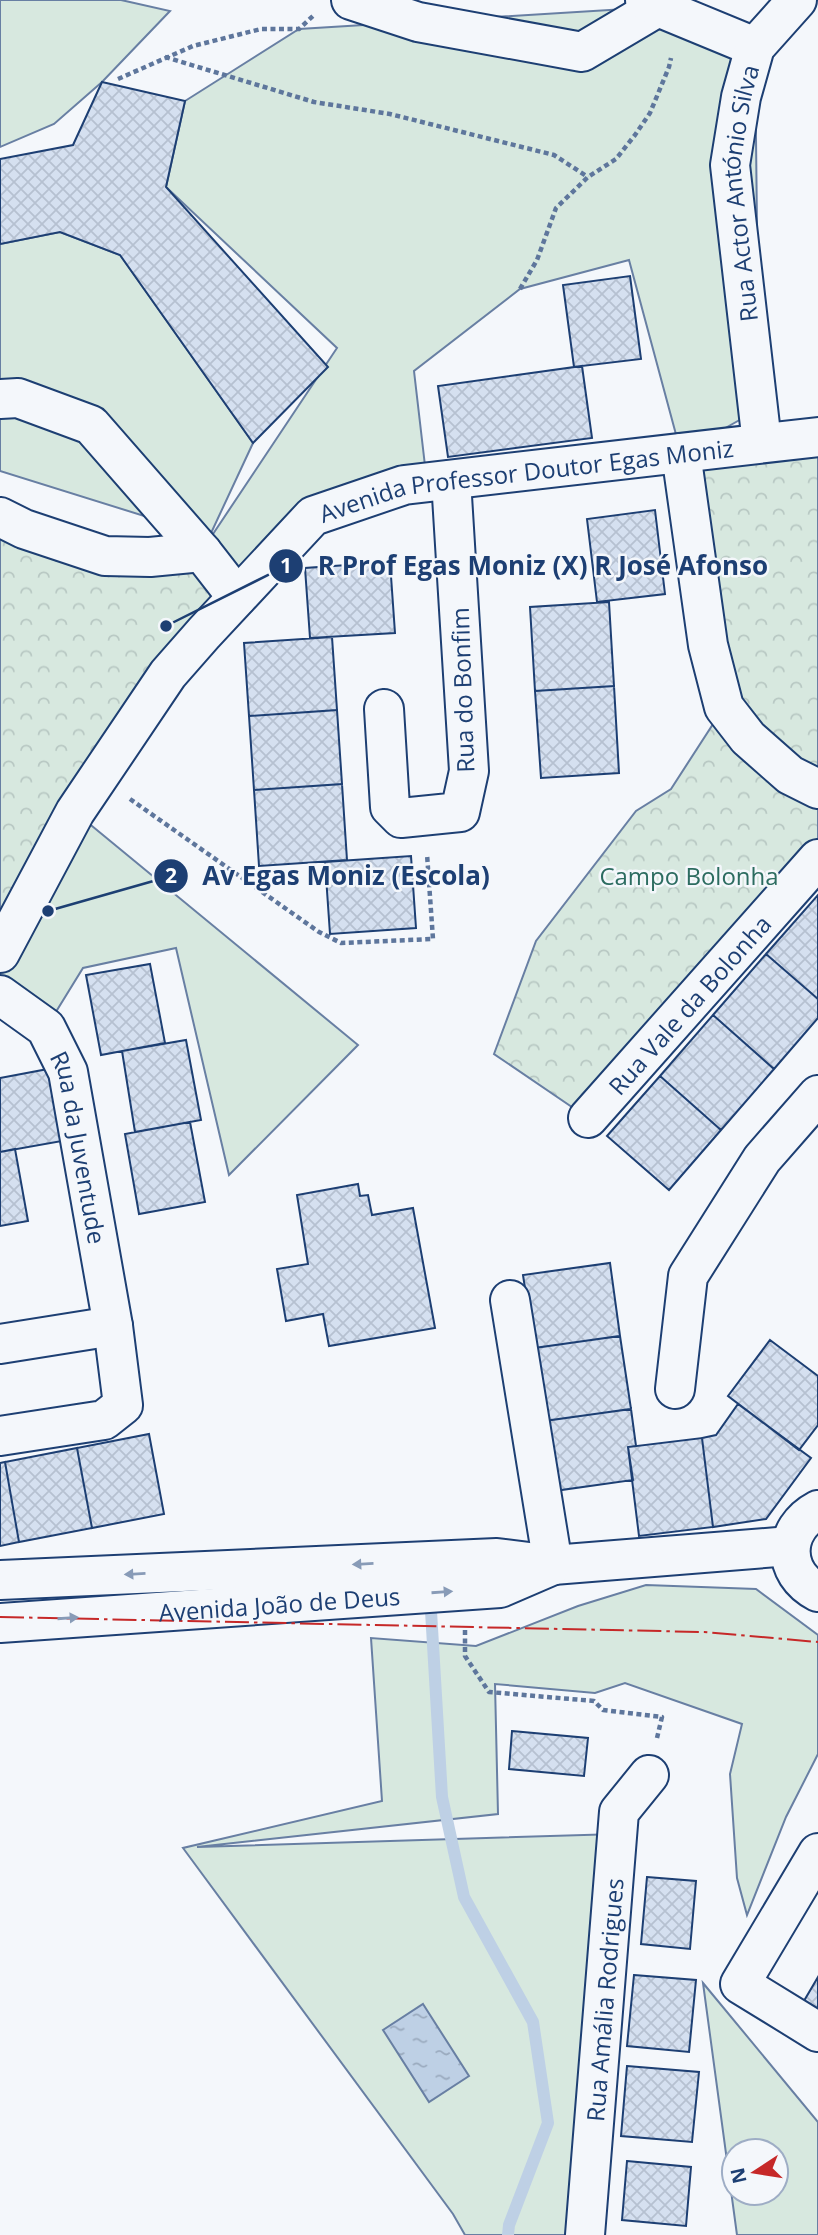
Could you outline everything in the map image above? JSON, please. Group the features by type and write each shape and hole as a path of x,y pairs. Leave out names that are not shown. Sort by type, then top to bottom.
{"street":[{"name":"Rua Actor António Silva","path":"762,443 730,164 741,96 755,47 797,0"},
{"path":"337,4 582,52 652,4 755,47"},
{"path":"0,399 18,398 91,425 202,552 237,597"},
{"name":"Avenida Professor Doutor Egas Moniz","path":"0,953 75,812 168,674 313,516 404,485 818,437"},
{"path":"681,453 708,645 724,707 748,738 790,775 818,789"},
{"name":"Rua do Bonfim","path":"384,709 390,807 401,818 460,812 469,771 451,480"},
{"path":"0,517 24,530 105,556 150,557 202,552"},
{"name":"Rua Vale da Bolonha","path":"588,1118 818,859"},
{"name":"Rua da Juventude","path":"0,995 46,1028 68,1072 113,1326 123,1405 104,1420 0,1436"},
{"path":"675,1389 688,1276 762,1159 818,1095"},
{"path":"510,1300 553,1565"},
{"path":"0,1344 113,1326"},
{"path":"818,1510 796,1528 790,1546 791,1560 796,1572 804,1583 818,1591"},
{"name":"Avenida João de Deus","path":"0,1580 497,1558 553,1565 790,1546"},
{"name":"Avenida João de Deus","path":"0,1623 500,1588 553,1565"},
{"name":"Rua Amália Rodrigues","path":"585,2235 619,1812 649,1775"},
{"path":"818,1853 740,1984 818,2032"}],"path":[{"path":"118,79 193,46 261,29 299,29 337,4"},
{"path":"165,57 314,102 390,114 554,155 589,177"},
{"path":"520,289 537,260 556,208 589,177 616,159 635,135 650,113 670,67 671,58"},
{"path":"96,780 120,793 319,932 341,943 433,939 424,815"},
{"path":"465,1656 489,1692 594,1700 603,1710 662,1717 649,1775"}],"green space":[{"path":"0,0 121,0 170,11 102,82 54,124 0,147"},
{"path":"658,7 755,47 759,409 681,453 629,260 520,289 414,371 427,483 313,516 237,597 202,552 202,534 0,471 0,244 60,232 120,255 253,443 205,546 337,348 166,187 185,101 299,29"},
{"name":"Campo Bolonha","path":"818,437 818,847 588,1118 494,1054 536,941 636,811 671,789 724,707 681,453"},
{"path":"0,517 24,529 202,552 237,597 0,953"},
{"path":"75,812 358,1045 229,1175 176,948 83,968 46,1028 0,995 0,953"},
{"path":"646,1585 756,1589 818,1635 818,1754 786,1817 747,1915 737,1878 730,1774 742,1724 625,1683 595,1693 495,1684 498,1814 197,1847 617,1834 585,2235 465,2235 453,2214 183,1848 382,1801 371,1638 476,1646 578,1606"},
{"path":"703,1983 818,2122 818,2235 737,2235 733,2207 790,2207 790,2137 724,2137"}],"water":[{"path":"423,2004 469,2076 429,2102 383,2030"}],"building":[{"path":"102,82 185,101 166,187 328,367 253,443 120,255 60,232 0,244 0,159 73,145"},
{"path":"630,276 641,359 574,367 563,285"},
{"path":"582,366 592,438 448,457 438,386"},
{"path":"655,510 665,594 597,602 587,519"},
{"path":"390,562 395,633 310,638 305,568"},
{"path":"609,602 614,686 535,691 530,607"},
{"path":"332,637 337,710 249,716 244,643"},
{"path":"614,686 619,773 541,778 535,691"},
{"path":"337,710 342,784 254,790 249,716"},
{"path":"342,784 347,860 259,866 254,790"},
{"path":"411,856 416,928 330,934 325,862"},
{"path":"818,895 818,999 766,954"},
{"path":"766,954 818,999 818,1018 774,1069 713,1015"},
{"path":"150,964 165,1043 101,1055 86,975"},
{"path":"713,1015 774,1069 721,1130 660,1076"},
{"path":"186,1040 201,1120 135,1132 122,1051"},
{"path":"48,1069 62,1141 0,1152 0,1078"},
{"path":"660,1076 721,1130 669,1190 607,1136"},
{"path":"190,1122 205,1202 139,1214 125,1134"},
{"path":"15,1149 28,1221 0,1226 0,1152"},
{"path":"358,1184 360,1196 368,1195 372,1215 413,1208 435,1328 329,1346 323,1314 286,1321 277,1269 308,1264 297,1195"},
{"path":"610,1263 620,1336 534,1348 523,1275"},
{"path":"620,1336 631,1409 544,1421 534,1348"},
{"path":"770,1340 818,1376 818,1425 799,1450 728,1396"},
{"path":"738,1404 811,1458 766,1519 713,1527 702,1438 716,1435"},
{"path":"631,1409 636,1446 628,1447 633,1480 554,1491 544,1421"},
{"path":"149,1434 164,1514 92,1528 77,1448"},
{"path":"702,1438 713,1527 639,1536 628,1447"},
{"path":"77,1448 92,1528 19,1542 5,1462"},
{"path":"5,1462 19,1542 0,1546 0,1463"},
{"path":"512,1731 588,1738 584,1776 509,1769"},
{"path":"647,1877 696,1881 690,1949 641,1944"},
{"path":"634,1975 696,1980 689,2052 627,2046"},
{"path":"818,1977 818,2016 801,2006"},
{"path":"627,2066 699,2072 692,2142 621,2136"},
{"path":"627,2161 691,2167 686,2226 622,2220"}],"waterway":[{"path":"431,1611 442,1797 464,1897 533,2022 548,2123 509,2225 508,2235"}],"power":[{"path":"0,1617 704,1632 818,1642"}],"place":[{"name":"R Prof Egas Moniz (X) R José Afonso","path":"166,626"},
{"name":"Av Egas Moniz (Escola)","path":"48,911"}]}
